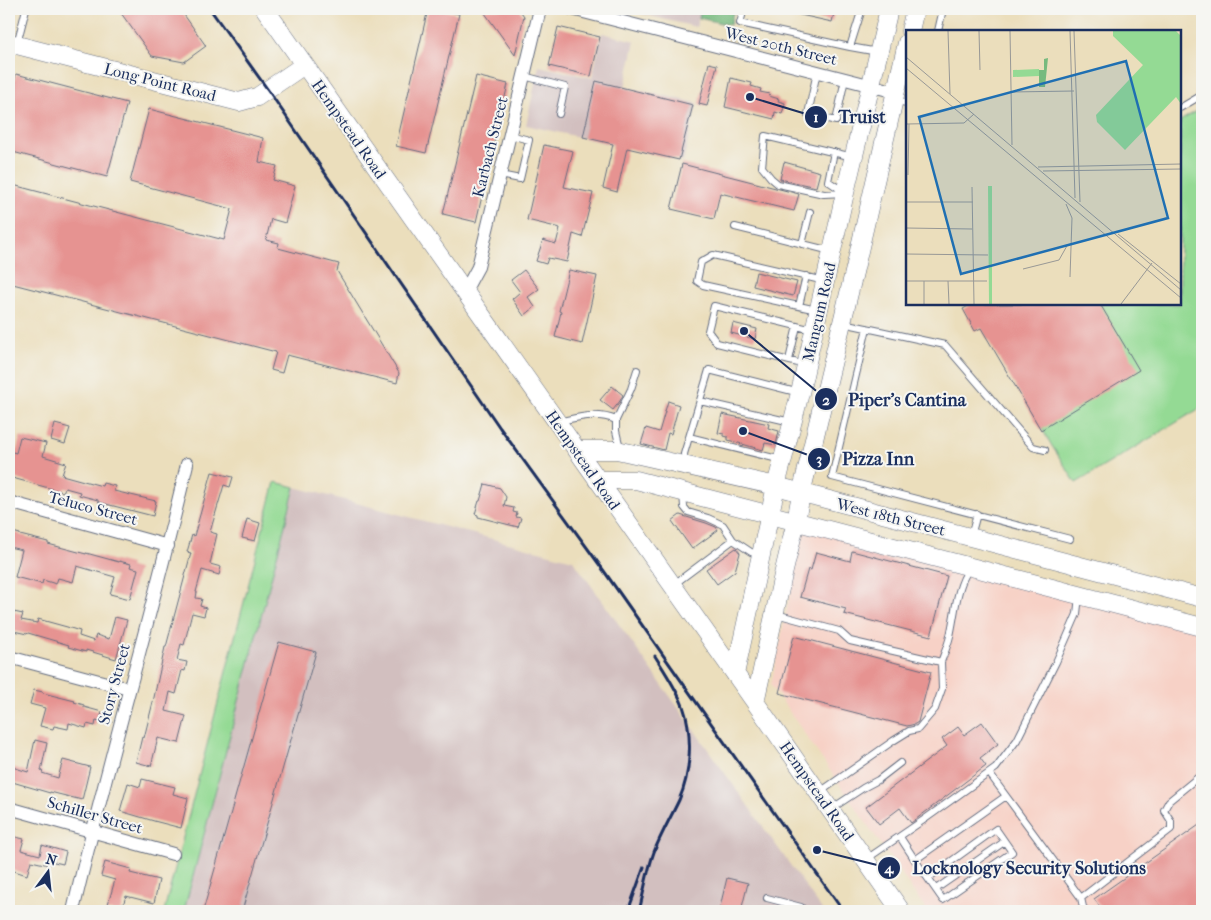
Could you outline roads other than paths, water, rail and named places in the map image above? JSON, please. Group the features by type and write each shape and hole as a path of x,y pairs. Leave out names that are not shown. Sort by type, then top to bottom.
{"main road":[{"name":"Hempstead Road","path":"265,9 435,251 465,290 901,911"},
{"name":"Mangum Road","path":"735,674 776,486 807,365 845,193 889,9"},
{"path":"910,30 915,9"},
{"name":"Long Point Road","path":"13,44 239,102 257,97 304,65"},
{"name":"Mangum Road","path":"755,702 796,521 800,494 899,99 906,50"},
{"path":"817,321 841,325"},
{"name":"West 18th Street","path":"577,450 621,451 776,486 800,494 1202,598"},
{"path":"683,492 686,466"},
{"name":"West 18th Street","path":"598,480 636,480 1202,627"},
{"path":"971,566 974,538"},
{"path":"1079,595 1085,567"}],"street":[{"name":"Karbach Street","path":"465,290 478,266 540,9"},
{"name":"West 20th Street","path":"572,9 871,86 899,99"},
{"name":"Story Street","path":"73,911 92,831 168,546 187,464"},
{"name":"Teluco Street","path":"9,502 168,546"},
{"path":"9,657 129,690"},
{"name":"Schiller Street","path":"9,808 173,854"}],"lane":[{"path":"13,44 26,9"},
{"path":"744,9 740,23 879,53"},
{"path":"850,47 862,9"},
{"path":"938,30 943,9"},
{"path":"817,72 808,114 836,121 845,79"},
{"path":"524,76 565,87 560,114"},
{"path":"1181,107 1202,95"},
{"path":"500,175 520,179 529,140 510,135"},
{"path":"845,193 824,194 778,184 762,166 765,136 854,157"},
{"path":"834,152 828,181 845,193"},
{"path":"802,244 810,212"},
{"path":"734,227 833,252"},
{"path":"817,321 799,306 703,285 697,280 701,262 713,255 826,281"},
{"path":"799,306 806,276"},
{"path":"807,365 717,343 708,331 714,306 797,326 817,321"},
{"path":"841,325 867,328 945,345 1033,447 1045,450"},
{"path":"789,360 797,326"},
{"path":"867,328 832,477 1070,538"},
{"path":"621,451 616,431 616,420 631,389 637,370"},
{"path":"686,466 684,454 709,370 800,393"},
{"path":"700,401 792,423"},
{"path":"557,422 585,415 609,417 616,420"},
{"path":"689,438 783,460"},
{"path":"683,492 684,507 688,512 723,525 733,540 751,552 761,554"},
{"path":"974,538 977,514"},
{"path":"672,586 733,540"},
{"path":"819,793 893,741 909,731 918,729 935,709 942,689 941,662 950,637 964,576 971,566"},
{"path":"865,860 996,768 1017,740 1056,662 1077,614 1079,595"},
{"path":"774,613 839,631 850,640 941,662"},
{"path":"830,809 878,780 900,763"},
{"path":"989,773 1081,898 1086,911"},
{"path":"1081,898 1171,829 1171,821 1164,810 1169,801 1202,774"},
{"path":"915,860 1006,796"},
{"path":"900,836 915,860 928,878 944,900 1012,852 996,829 928,878"},
{"path":"936,889 1004,842"},
{"path":"768,898 801,907 804,911"}],"railway":[{"path":"210,9 268,90 500,428 604,571 843,911"},
{"path":"639,911 654,852 683,789 689,753 688,729 683,706 674,686 655,656"},
{"path":"628,911 644,867"}],"place":[{"name":"Truist","path":"750,97"},
{"name":"Piper's Cantina","path":"744,331"},
{"name":"Pizza Inn","path":"743,431"},
{"name":"Locknology Security Solutions","path":"817,850"}]}
